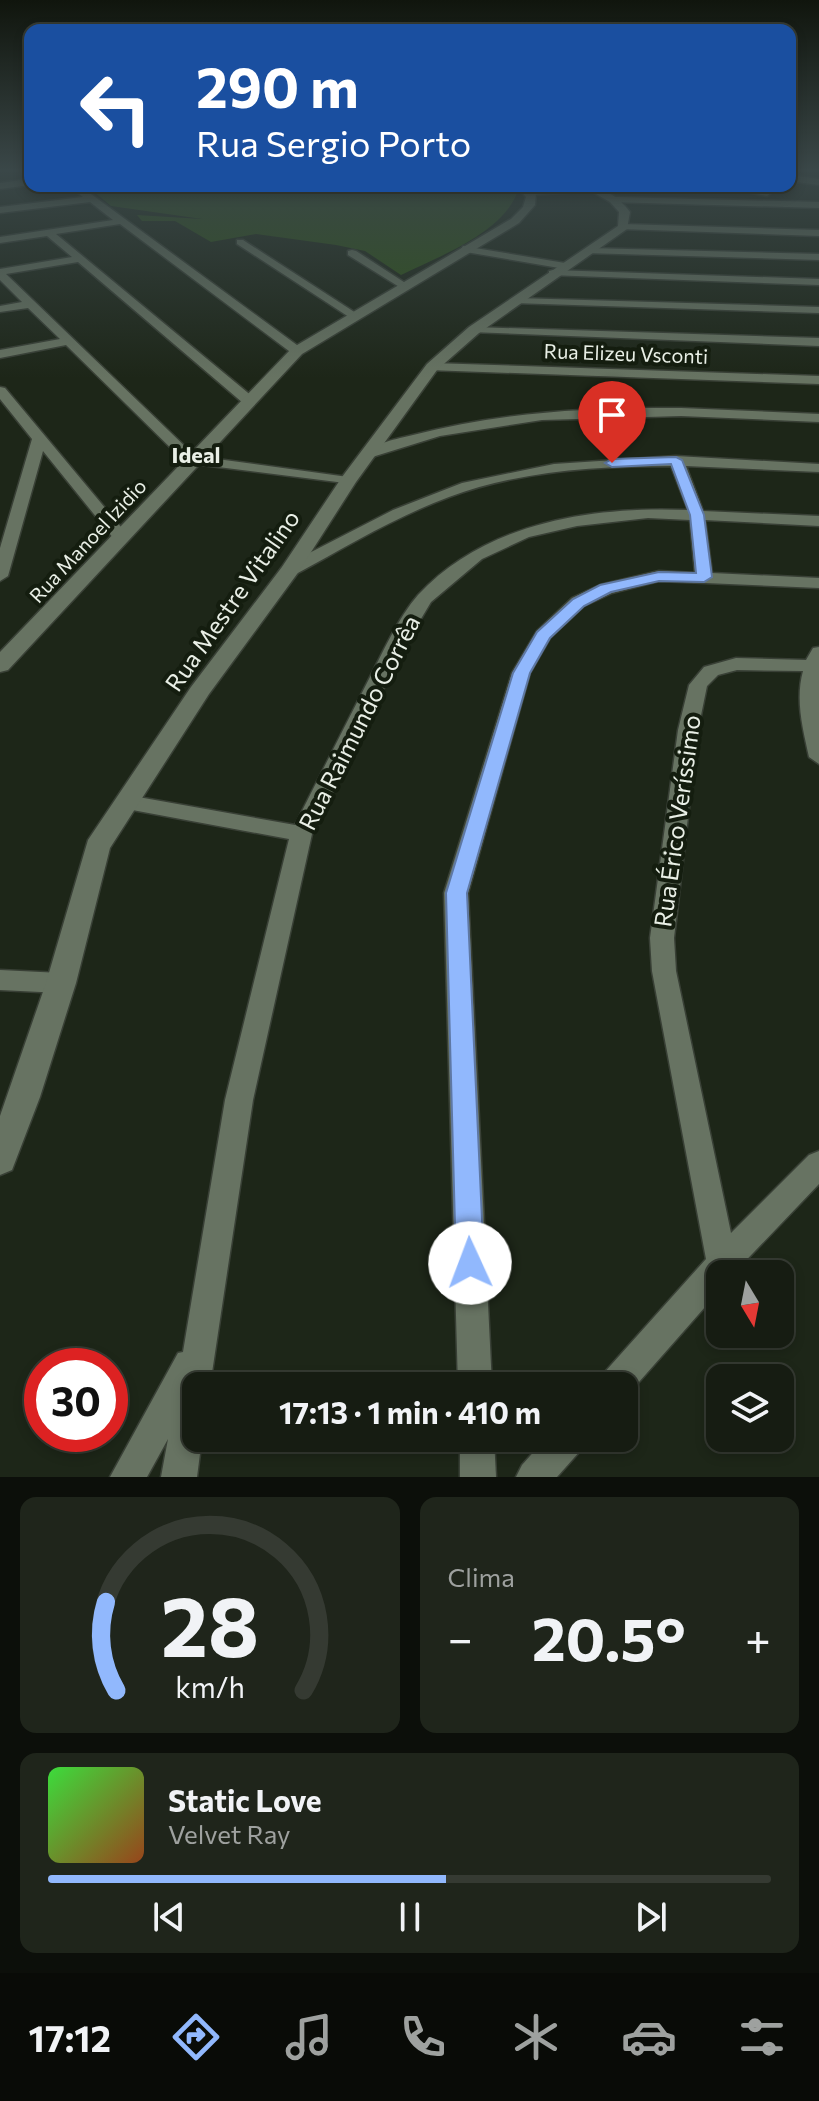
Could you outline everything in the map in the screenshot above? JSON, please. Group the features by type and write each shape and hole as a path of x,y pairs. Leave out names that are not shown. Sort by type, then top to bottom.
{"street":[{"path":"57,240 248,400"},
{"path":"147,240 297,351"},
{"name":"Rua Manoel Izidio","path":"0,665 297,351 480,240"},
{"name":"Rua Mestre Vitalino","path":"0,1159 61,983 97,847 199,692 290,570 348,481 432,367 474,330 605,240"},
{"path":"240,242 353,315"},
{"path":"463,249 559,269 819,282"},
{"path":"589,251 819,257"},
{"path":"352,253 405,286"},
{"path":"0,273 80,259"},
{"path":"0,273 66,341 191,460 348,481"},
{"path":"517,301 819,310"},
{"path":"0,309 30,304"},
{"path":"474,330 819,342"},
{"path":"0,354 66,341"},
{"name":"Rua Elizeu Vsconti","path":"432,367 819,380"},
{"path":"0,391 120,536"},
{"path":"369,454 395,442 478,424 543,415 643,412 819,418"},
{"path":"0,576 39,439"},
{"path":"290,570 395,515 465,487 533,471 580,464 676,460 819,468"},
{"path":"676,460 697,515 704,577"},
{"name":"Rua Raimundo Corrêa","path":"179,1477 239,1100 301,834 394,649 424,599 476,556 524,533 577,521 626,515 697,515 819,521"},
{"path":"474,1372 456,893 521,673 543,635 578,602 606,589 659,576 819,583"},
{"path":"815,659 806,693 819,757"},
{"name":"Rua Érico Veríssimo","path":"721,1260 664,971 662,938 688,730 698,685 711,671 736,664 815,659"},
{"path":"127,802 301,834"},
{"path":"0,980 61,983"},
{"path":"726,1260 819,1164"},
{"path":"627,1372 706,1282"},
{"name":"Rua Raimundo Corrêa","path":"128,1477 198,1351"},
{"path":"477,1452 478,1477"},
{"path":"534,1477 556,1452"}],"green space":[{"path":"299,240 470,240 401,275 365,251"}],"district":[{"name":"Ideal","path":"196,455"}],"route":[{"path":"470,1263 456,893 521,673 543,635 578,602 606,589 659,576 704,577 697,515 676,460 612,463"}]}
